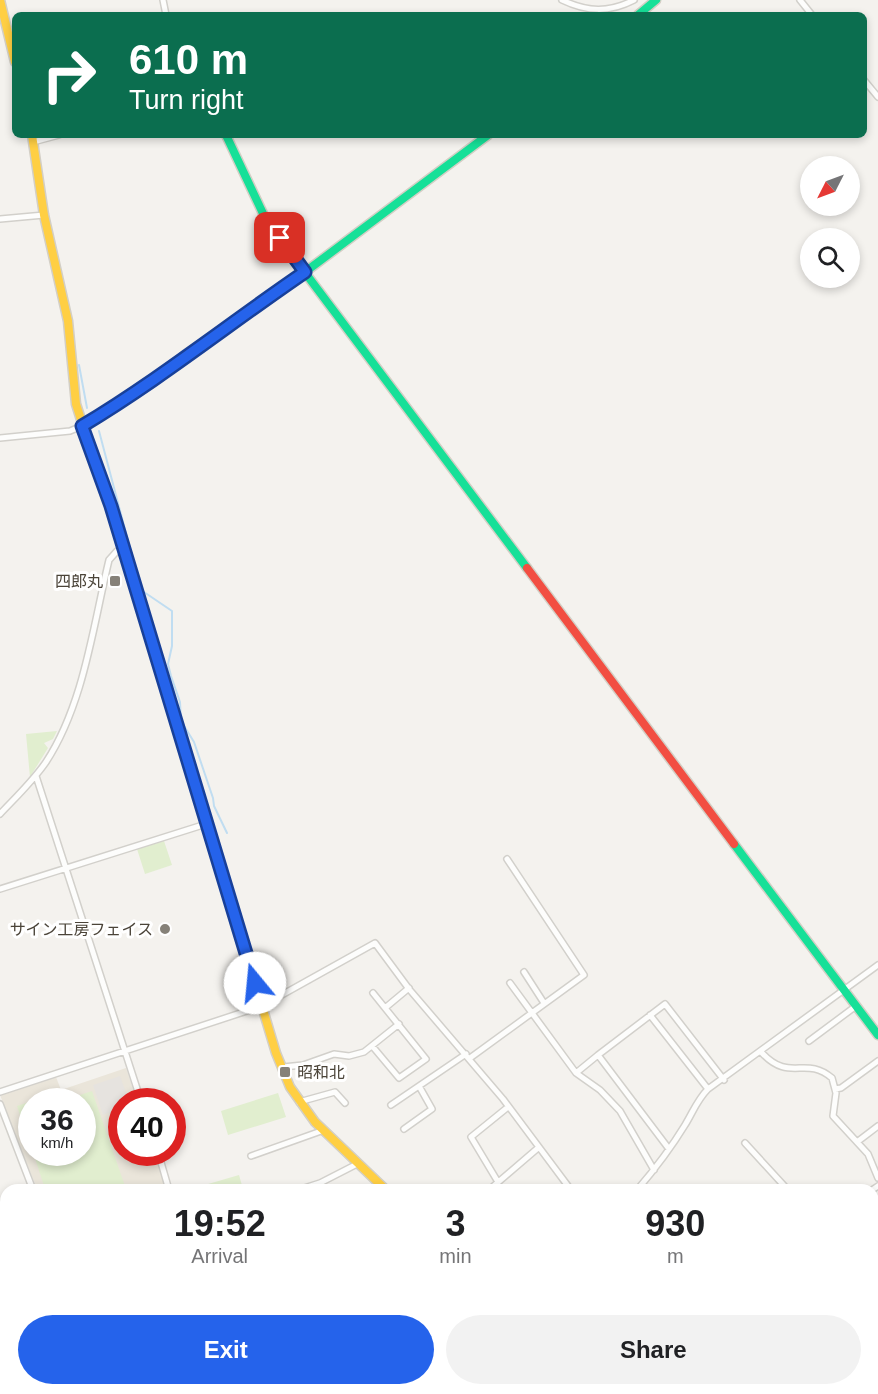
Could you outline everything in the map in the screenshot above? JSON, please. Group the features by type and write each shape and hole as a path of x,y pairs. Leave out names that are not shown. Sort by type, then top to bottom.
{"street":[{"path":"0,0 12,50"},
{"path":"562,0 580,7 602,10 634,0"},
{"path":"642,12 656,0"},
{"path":"800,0 810,12"},
{"path":"867,84 878,97"},
{"path":"227,138 267,222 878,1035"},
{"path":"0,438 70,431 150,384 186,354 305,272 484,138"},
{"path":"33,139 44,215 65,300 75,404 124,549 262,1006 283,1067 299,1102 324,1130 380,1184"},
{"path":"0,219 44,215"},
{"path":"0,814 36,776 54,748 73,704 110,560 117,551 124,549"},
{"path":"36,776 136,1088"},
{"path":"0,889 206,824"},
{"path":"391,1106 468,1056 584,975 507,860"},
{"path":"0,1092 262,1006 375,943 409,988 468,1056 566,1184"},
{"path":"642,1184 669,1149 700,1097 708,1089 762,1053 878,965"},
{"path":"524,972 544,1004"},
{"path":"510,983 576,1073 600,1090 620,1111 654,1170"},
{"path":"385,1008 409,988"},
{"path":"373,993 426,1059 399,1078 373,1047"},
{"path":"576,1073 664,1004 724,1080"},
{"path":"809,1041 856,1006"},
{"path":"650,1015 708,1089"},
{"path":"283,1067 303,1065 334,1054 349,1056 373,1047 399,1024"},
{"path":"762,1053 777,1067 816,1069 832,1078 835,1089 834,1116 868,1154 878,1178"},
{"path":"598,1055 669,1149"},
{"path":"835,1089 841,1088 878,1061"},
{"path":"404,1129 432,1109 419,1086"},
{"path":"299,1102 335,1092 345,1103"},
{"path":"0,1104 31,1184"},
{"path":"498,1182 471,1137 508,1107"},
{"path":"857,1142 878,1126"},
{"path":"251,1155 324,1130"},
{"path":"746,1143 783,1184"},
{"path":"496,1184 538,1148"},
{"path":"317,1184 359,1163"},
{"path":"162,1166 168,1184"}],"shaded area":[{"path":"126,1068 133,1088 108,1088 108,1166 159,1166 164,1184 35,1184 28,1166 96,1166 96,1088 67,1088"},
{"path":"120,1076 124,1088 108,1088 108,1113 103,1115 96,1088 93,1085"},
{"path":"56,1077 60,1088 22,1088"},
{"path":"18,1089 18,1141 0,1095"}],"green space":[{"path":"57,731 53,739 44,743 48,748 30,777 26,734"},
{"path":"164,841 172,865 145,874 137,849"},
{"path":"278,1093 286,1117 228,1135 221,1111"},
{"path":"96,1103 108,1137 108,1166 118,1166 124,1184 43,1184 38,1166 96,1166"},
{"path":"239,1175 242,1184 208,1184"}],"waterway":[{"path":"79,365 87,408"},
{"path":"99,431 141,590 172,611 172,646 168,664 180,702 181,721 194,742 214,806 227,833"}],"traffic: fast":[{"path":"642,12 656,0"},
{"path":"227,138 267,222 527,568"},
{"path":"82,426 150,384 186,354 305,272 484,138"},
{"path":"84,429 111,506 228,893"},
{"path":"734,844 878,1035"}],"traffic: slow":[{"path":"0,0 12,50"},
{"path":"32,138 44,215 68,321 76,404 84,429"},
{"path":"228,893 276,1053 290,1087 315,1122 380,1184"}],"traffic: jam":[{"path":"527,568 734,844"}],"place":[{"name":"四郎丸","path":"115,581"},
{"name":"サイン工房フェイス","path":"165,929"},
{"name":"昭和北","path":"285,1072"}],"route":[{"path":"255,983 111,506 82,426 150,384 186,354 305,272 280,238"}]}
